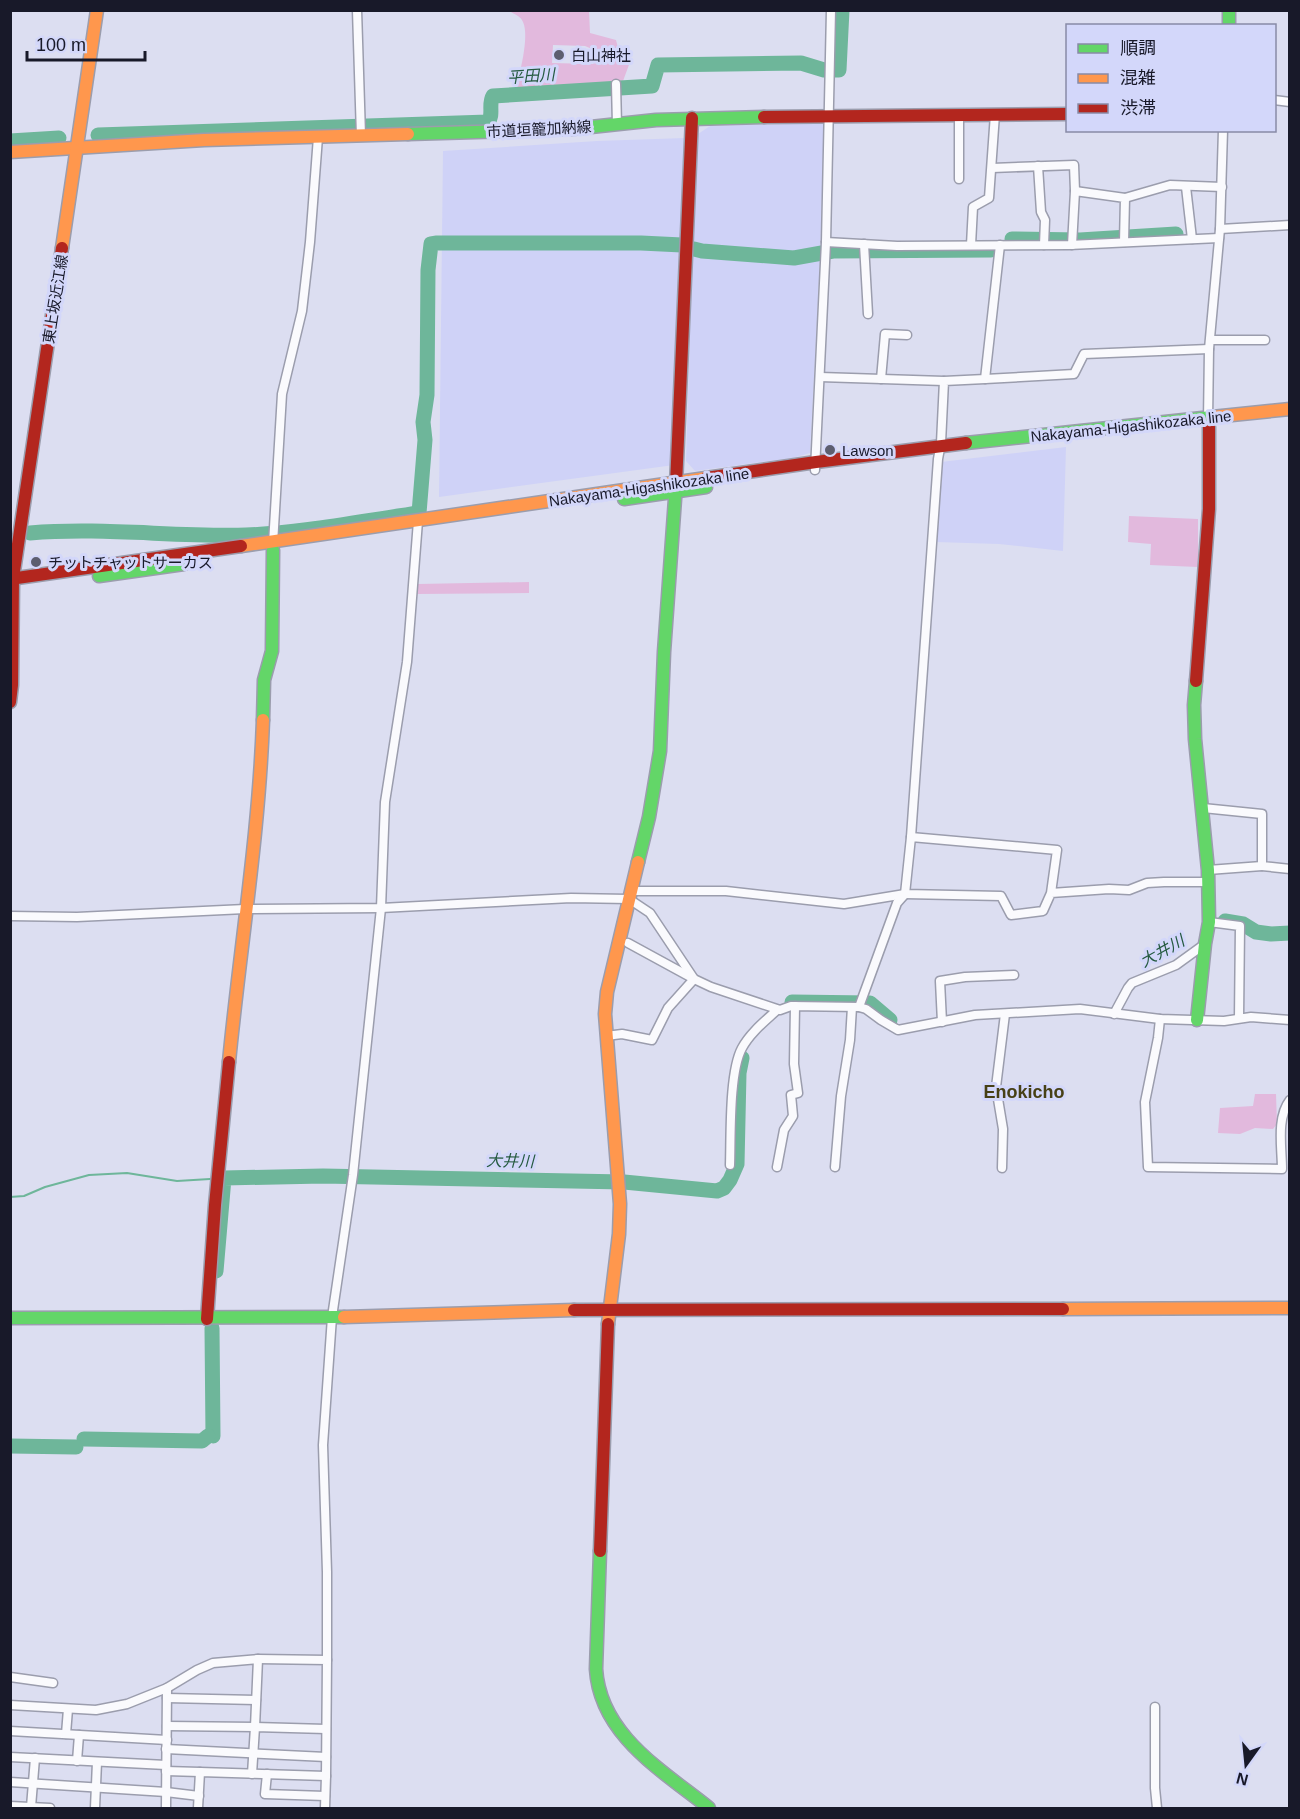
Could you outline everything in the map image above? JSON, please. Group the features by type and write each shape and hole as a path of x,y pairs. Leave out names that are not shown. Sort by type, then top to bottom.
{"street":[{"name":"東上坂近江線","path":"10,702 12,583 97,10"},
{"path":"357,10 361,136"},
{"path":"816,466 826,249 831,10"},
{"path":"616,84 617,125"},
{"path":"971,245 973,207 989,198 995,114"},
{"name":"市道垣籠加納線","path":"10,152 204,140 572,129 692,118 1066,114"},
{"path":"959,115 959,179"},
{"path":"692,118 676,486 664,652 660,751 650,817 607,992 606,1036 619,1181 619,1234 609,1309 596,1655 597,1678 604,1703 614,1723 640,1752 709,1809"},
{"path":"1197,1020 1209,922 1208,876 1194,705 1209,509 1210,345 1220,233 1223,132"},
{"path":"207,1318 215,1205 245,909 255,839 261,765 264,680 272,651 273,539 282,394 302,310 318,137"},
{"path":"992,168 1074,165 1072,245"},
{"path":"1038,166 1041,212 1045,220 1044,245"},
{"path":"1075,190 1125,198 1170,185 1221,187"},
{"path":"1186,187 1192,239"},
{"path":"1124,242 1125,198"},
{"path":"826,249 1072,245 1192,239 1220,233 1290,225"},
{"path":"985,379 1000,245"},
{"path":"864,249 868,314"},
{"path":"881,379 885,334 908,335"},
{"path":"820,377 944,381 1074,374 1084,354 1265,340"},
{"path":"835,1167 842,1096 850,1040 858,1005 897,903 905,894 944,381"},
{"name":"Nakayama-Higashikozaka line","path":"1208,423 1290,410"},
{"name":"Nakayama-Higashikozaka line","path":"12,583 147,570 273,539 417,525 939,450 1208,423 1290,418"},
{"path":"325,1809 327,1572 323,1445 332,1317 353,1178 381,908 385,802 407,662 417,525"},
{"path":"1203,808 1262,814 1262,866"},
{"path":"10,916 77,917 245,909 381,908 726,891 844,904 905,894 1001,896 1011,915 1043,911 1051,893 1057,850 911,837"},
{"path":"1051,893 1129,890 1147,883 1208,876 1262,866 1290,868"},
{"path":"630,895 650,913 694,978"},
{"path":"1209,922 1240,926 1239,1018"},
{"path":"628,943 711,987 777,1010 795,1006 858,1005 898,1030 975,1015 1080,1009 1160,1019 1290,1020"},
{"path":"1114,1014 1132,983 1176,965 1205,944"},
{"path":"942,1022 940,981 965,977 1014,975"},
{"path":"606,1036 622,1034 652,1040 668,1008 694,978"},
{"path":"777,1167 784,1130 793,1116 791,1095 798,1094 794,1064 795,1006"},
{"path":"730,1165 736,1066 742,1048 758,1027 777,1010"},
{"path":"1002,1168 1003,1129 996,1087 1005,1014"},
{"path":"1160,1019 1145,1102 1148,1167 1282,1169 1281,1126 1283,1113 1290,1100"},
{"path":"10,1318 332,1317 609,1309 750,1311 1290,1308"},
{"path":"10,1705 96,1710 128,1704 167,1688 213,1662 258,1659 327,1660"},
{"path":"252,1774 258,1659"},
{"path":"10,1677 53,1683"},
{"path":"166,1809 167,1688"},
{"path":"167,1698 256,1700"},
{"path":"1155,1707 1157,1809"},
{"path":"66,1734 68,1708"},
{"path":"167,1726 326,1729"},
{"path":"10,1731 79,1735 253,1753 326,1757"},
{"path":"77,1761 79,1735"},
{"path":"10,1757 97,1762 201,1772 326,1776"},
{"path":"31,1807 35,1758"},
{"path":"95,1809 97,1762"},
{"path":"198,1809 201,1772"},
{"path":"267,1774 266,1794 325,1796"},
{"path":"10,1782 166,1792 199,1797"},
{"path":"10,1806 50,1809"}],"shaded area":[{"path":"509,11 589,11 590,33 616,40 621,59 630,62 623,81 515,92 523,57 525,29 522,20","holes":["553,45 585,46 611,52 611,57 598,58 593,64 552,63"]},
{"path":"824,123 810,453 793,458 695,471 686,461 698,134 710,126"},
{"path":"685,138 674,465 439,497 443,151"},
{"path":"1066,447 1063,551 999,544 936,542 941,462"},
{"path":"1129,516 1198,519 1198,567 1150,565 1151,544 1128,542"},
{"path":"529,582 529,593 417,594 418,584"},
{"path":"1255,1094 1276,1094 1277,1124 1273,1129 1255,1128 1240,1134 1218,1133 1220,1108 1253,1106"}],"waterway":[{"name":"平田川","path":"98,135 488,122 491,116 493,96 652,86 658,65 801,63 824,70 839,70 842,10"},
{"name":"平田川","path":"10,141 59,138"},
{"path":"1012,239 1080,240 1176,234"},
{"path":"30,533 84,531 192,535 267,534 419,513 425,440 423,422 427,395 428,270 431,244 641,243 682,245"},
{"path":"694,249 794,258 833,251 991,250"},
{"name":"大井川","path":"1225,921 1243,924 1256,932 1290,933"},
{"name":"大井川","path":"792,1002 870,1003 890,1020"},
{"name":"大井川","path":"216,1271 224,1178 323,1176 624,1182 717,1191 724,1188 730,1180 737,1164 739,1073 742,1058"},
{"path":"10,1197 24,1196 45,1187 89,1175 127,1173 177,1181 210,1179"},
{"name":"大井川","path":"212,1328 213,1436"},
{"name":"大井川","path":"84,1439 202,1441 208,1436"},
{"name":"大井川","path":"10,1446 76,1447"}],"traffic: fast":[{"path":"1229,10 1229,24"},
{"path":"408,134 572,129 656,120 764,117"},
{"path":"966,443 1212,417"},
{"path":"638,862 649,817 660,751 664,652 676,485"},
{"path":"624,499 706,487"},
{"path":"263,720 264,680 272,651 273,550"},
{"path":"99,576 184,564"},
{"path":"1196,681 1195,739 1208,870 1209,922 1197,1020"},
{"path":"10,1318 344,1317"},
{"path":"600,1551 596,1669 600,1692 621,1732 654,1765 709,1808"}],"traffic: slow":[{"path":"62,248 97,10"},
{"path":"10,152 204,140 408,134"},
{"path":"1212,417 1290,409"},
{"path":"241,546 706,478"},
{"path":"229,1062 253,849 263,720"},
{"path":"608,1324 619,1234 620,1204 605,1014 607,992 638,862"},
{"path":"1063,1309 1290,1308"},
{"path":"344,1317 574,1310"}],"traffic: jam":[{"path":"764,117 1066,114"},
{"path":"676,485 692,118"},
{"path":"10,702 13,578 62,248"},
{"path":"1196,681 1209,509 1209,427"},
{"path":"706,478 966,443"},
{"path":"10,579 241,546"},
{"path":"207,1319 229,1062"},
{"path":"574,1310 1063,1309"},
{"path":"600,1551 608,1324"}],"place":[{"name":"白山神社","path":"559,55"},
{"name":"Lawson","path":"830,450"},
{"name":"チットチャットサーカス","path":"36,562"}],"district":[{"name":"Enokicho","path":"1024,1092"}]}
